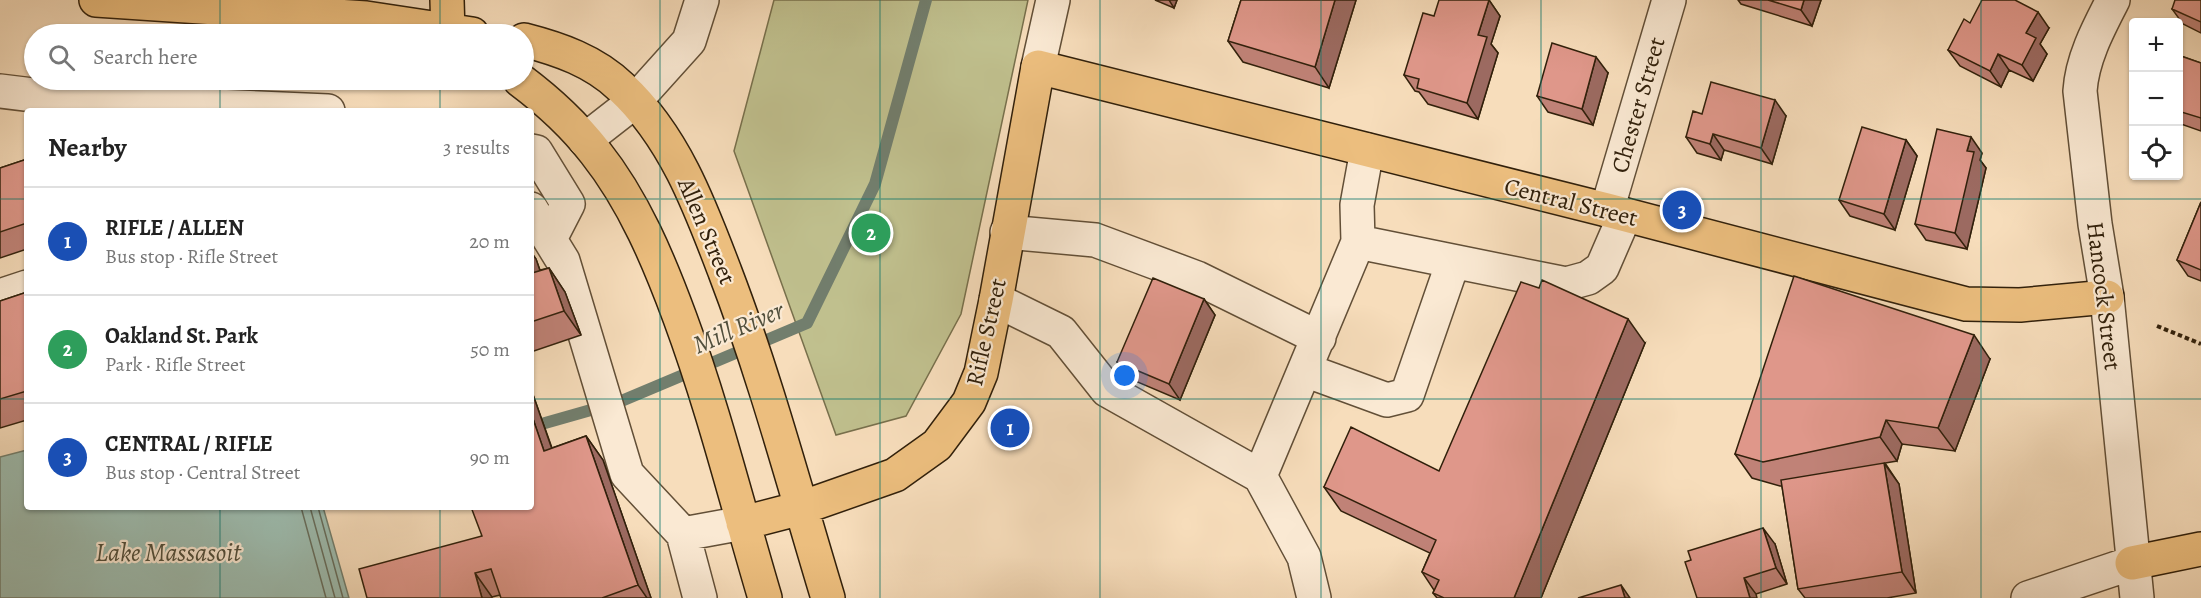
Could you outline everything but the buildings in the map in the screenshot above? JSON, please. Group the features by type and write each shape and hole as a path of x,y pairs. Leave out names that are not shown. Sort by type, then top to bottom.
{"main road":[{"path":"96,0 442,24"},
{"name":"Allen Street","path":"534,43 581,59 620,86 635,101 660,134 679,166 711,233 741,313 776,418 828,598"},
{"name":"Central Street","path":"1038,68 1616,213 1966,304 2020,304 2108,297"},
{"name":"Rifle Street","path":"743,523 801,508 895,475 937,445 969,402 981,373 1038,68"},
{"path":"532,90 597,154 623,194 646,236 666,280 714,417 765,598"},
{"path":"2132,563 2201,549"}],"street":[{"path":"585,140 635,101 689,41 702,0"},
{"name":"Rifle Street","path":"1038,68 1053,0"},
{"name":"Chester Street","path":"1358,243 1566,284 1588,278 1602,268 1669,0"},
{"name":"Hancock Street","path":"2113,0 2085,59 2081,72 2080,91 2088,172 2108,297 2137,598"},
{"path":"0,91 74,100 258,108"},
{"path":"1260,476 1358,243 1357,205 1367,150"},
{"path":"534,152 568,204 550,239"},
{"path":"534,214 563,261 627,474 683,534 700,598"},
{"path":"1007,231 1095,240 1197,278 1319,338"},
{"path":"1305,370 1387,400 1407,395 1453,262"},
{"path":"0,296 24,288"},
{"path":"996,300 1061,332 1107,390 1260,476 1304,557 1314,598"},
{"path":"683,534 743,523"},
{"path":"2028,598 2132,563"}],"path":[{"path":"2157,326 2201,344"}],"green space":[{"path":"774,0 1028,0 961,314 906,416 836,435 734,151"}],"water":[{"name":"Lake Massasoit","path":"24,451 24,510 324,510 349,598 0,598 0,457"}],"waterway":[{"name":"Mill River","path":"534,426 619,402 807,323 875,184 926,0"}],"place":[{"name":"CENTRAL / RIFLE","path":"1682,210"},
{"name":"Oakland St. Park","path":"871,233"},
{"name":"RIFLE / ALLEN","path":"1010,428"}]}
